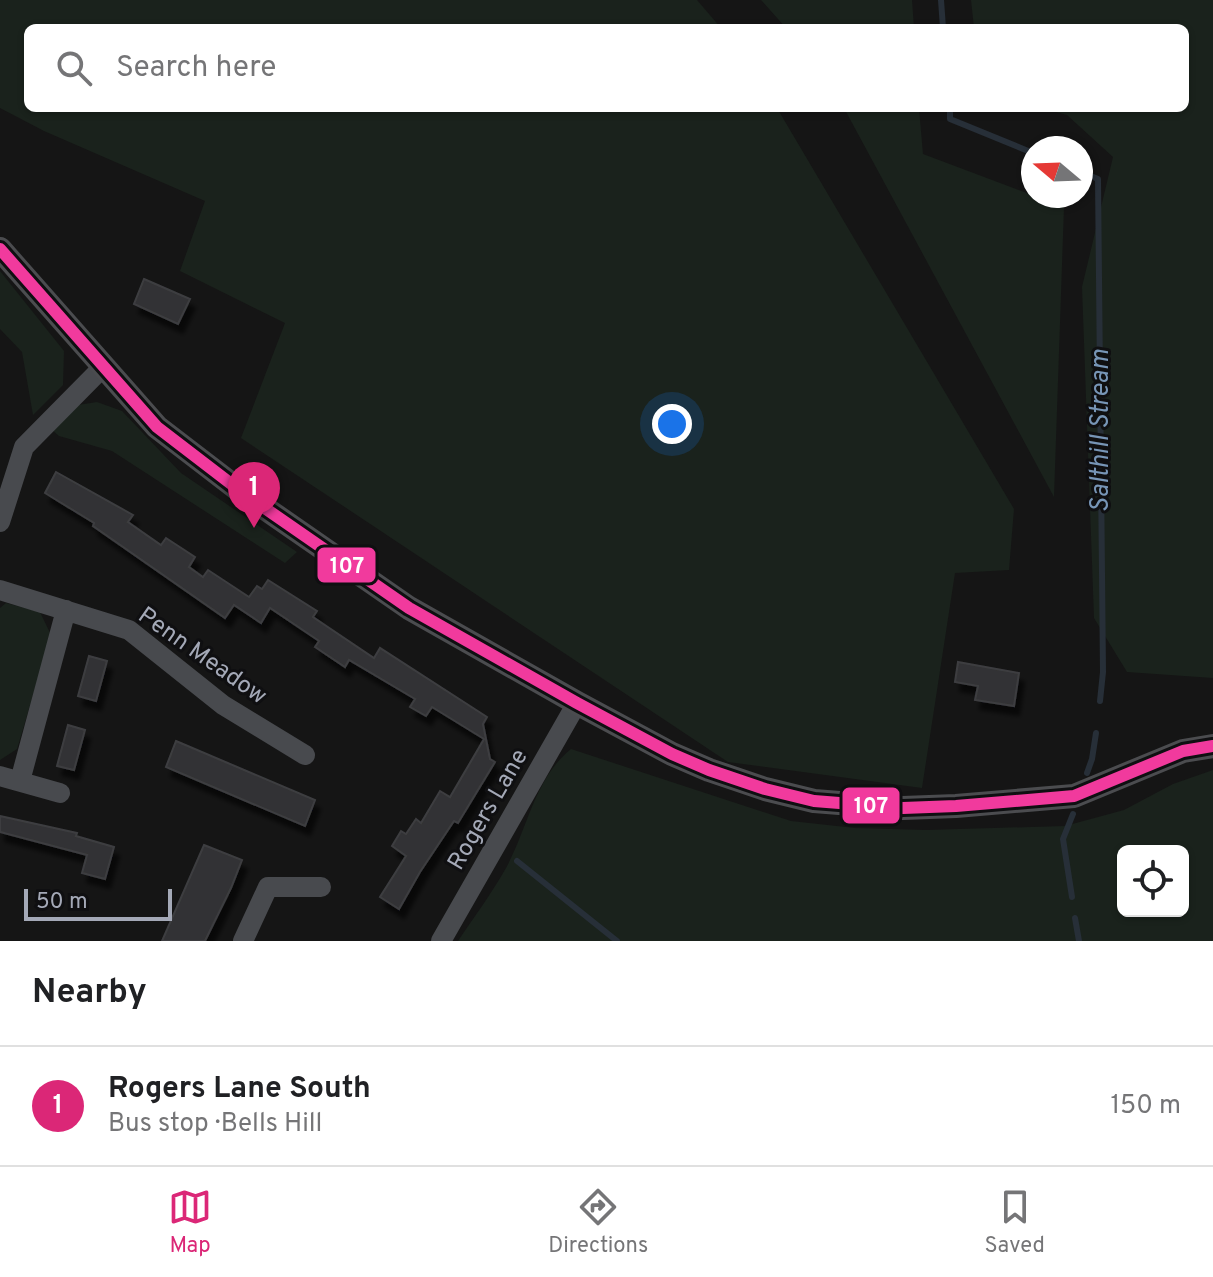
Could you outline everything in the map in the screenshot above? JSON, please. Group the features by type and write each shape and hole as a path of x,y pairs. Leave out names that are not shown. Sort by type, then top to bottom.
{"main road":[{"path":"0,249 157,427 243,493 409,608 577,703 672,754 709,770 814,801 903,808 956,806 1074,796 1183,751 1213,746"}],"street":[{"path":"1,516 24,447 104,366"},
{"name":"Penn Meadow","path":"0,590 129,630 223,705 305,755"},
{"path":"60,793 10,778 66,610"},
{"name":"Rogers Lane","path":"441,941 577,703"},
{"path":"243,941 268,887 321,887"}],"shaded area":[{"path":"0,0 697,0 718,24 24,24 24,112 779,112 1014,509 1009,570 955,573 922,788 728,762 241,438 285,323 180,271 205,201 44,131 0,108"},
{"path":"761,0 912,0 914,24 782,24"},
{"path":"971,0 1213,0 1213,678 1127,672 1094,618 1082,287 1113,157 1067,115 1056,112 1189,112 1189,24 974,24"},
{"path":"846,112 919,112 923,154 1021,191 1021,208 1064,208 1054,497"},
{"path":"0,271 64,351 63,385 33,415 22,352 0,329"},
{"path":"97,402 122,411 181,473 297,552 285,563 112,451 59,436 51,429 78,405"},
{"path":"6,603 40,612 51,635 17,749 0,760 0,608"},
{"path":"571,749 791,821 855,828 926,830 1065,826 1124,810 1173,784 1213,770 1213,941 458,941 506,868 548,775"}],"building":[{"path":"144,279 190,299 178,324 134,304"},
{"path":"56,472 133,515 128,522 161,545 166,538 195,557 189,567 203,577 208,570 249,597 257,586 262,589 268,580 317,611 313,617 374,658 380,648 487,717 483,724 490,759 495,762 458,823 454,821 420,872 399,909 380,897 406,856 392,846 401,831 406,834 416,819 421,823 440,791 450,797 484,739 432,707 426,716 410,707 415,699 349,660 345,667 315,647 319,641 270,608 261,623 234,605 225,618 93,526 94,523 45,493"},
{"path":"89,656 107,661 96,701 78,696"},
{"path":"958,662 1019,673 1014,706 975,700 978,686 955,682"},
{"path":"68,725 85,730 74,770 57,766"},
{"path":"176,741 315,800 305,826 166,767"},
{"path":"0,816 77,833 76,836 114,847 105,879 82,873 87,855 0,832"},
{"path":"204,845 242,860 231,888 205,941 162,941"}],"waterway":[{"name":"Salthill Stream","path":"941,0 943,24"},
{"name":"Salthill Stream","path":"950,112 950,119 1021,148"},
{"name":"Salthill Stream","path":"1093,177 1098,179 1103,672 1100,701"},
{"name":"Salthill Stream","path":"1087,773 1096,733"},
{"name":"Salthill Stream","path":"1072,897 1063,839 1073,814"},
{"path":"517,861 617,941"},
{"name":"Salthill Stream","path":"1075,918 1079,941"}],"transit line":[{"name":"107","path":"0,249 157,427 243,493 409,608 577,703 672,754 709,770 814,801 903,808 956,806 1074,796 1183,751 1213,746"}],"place":[{"name":"Rogers Lane South","path":"254,528"}]}
